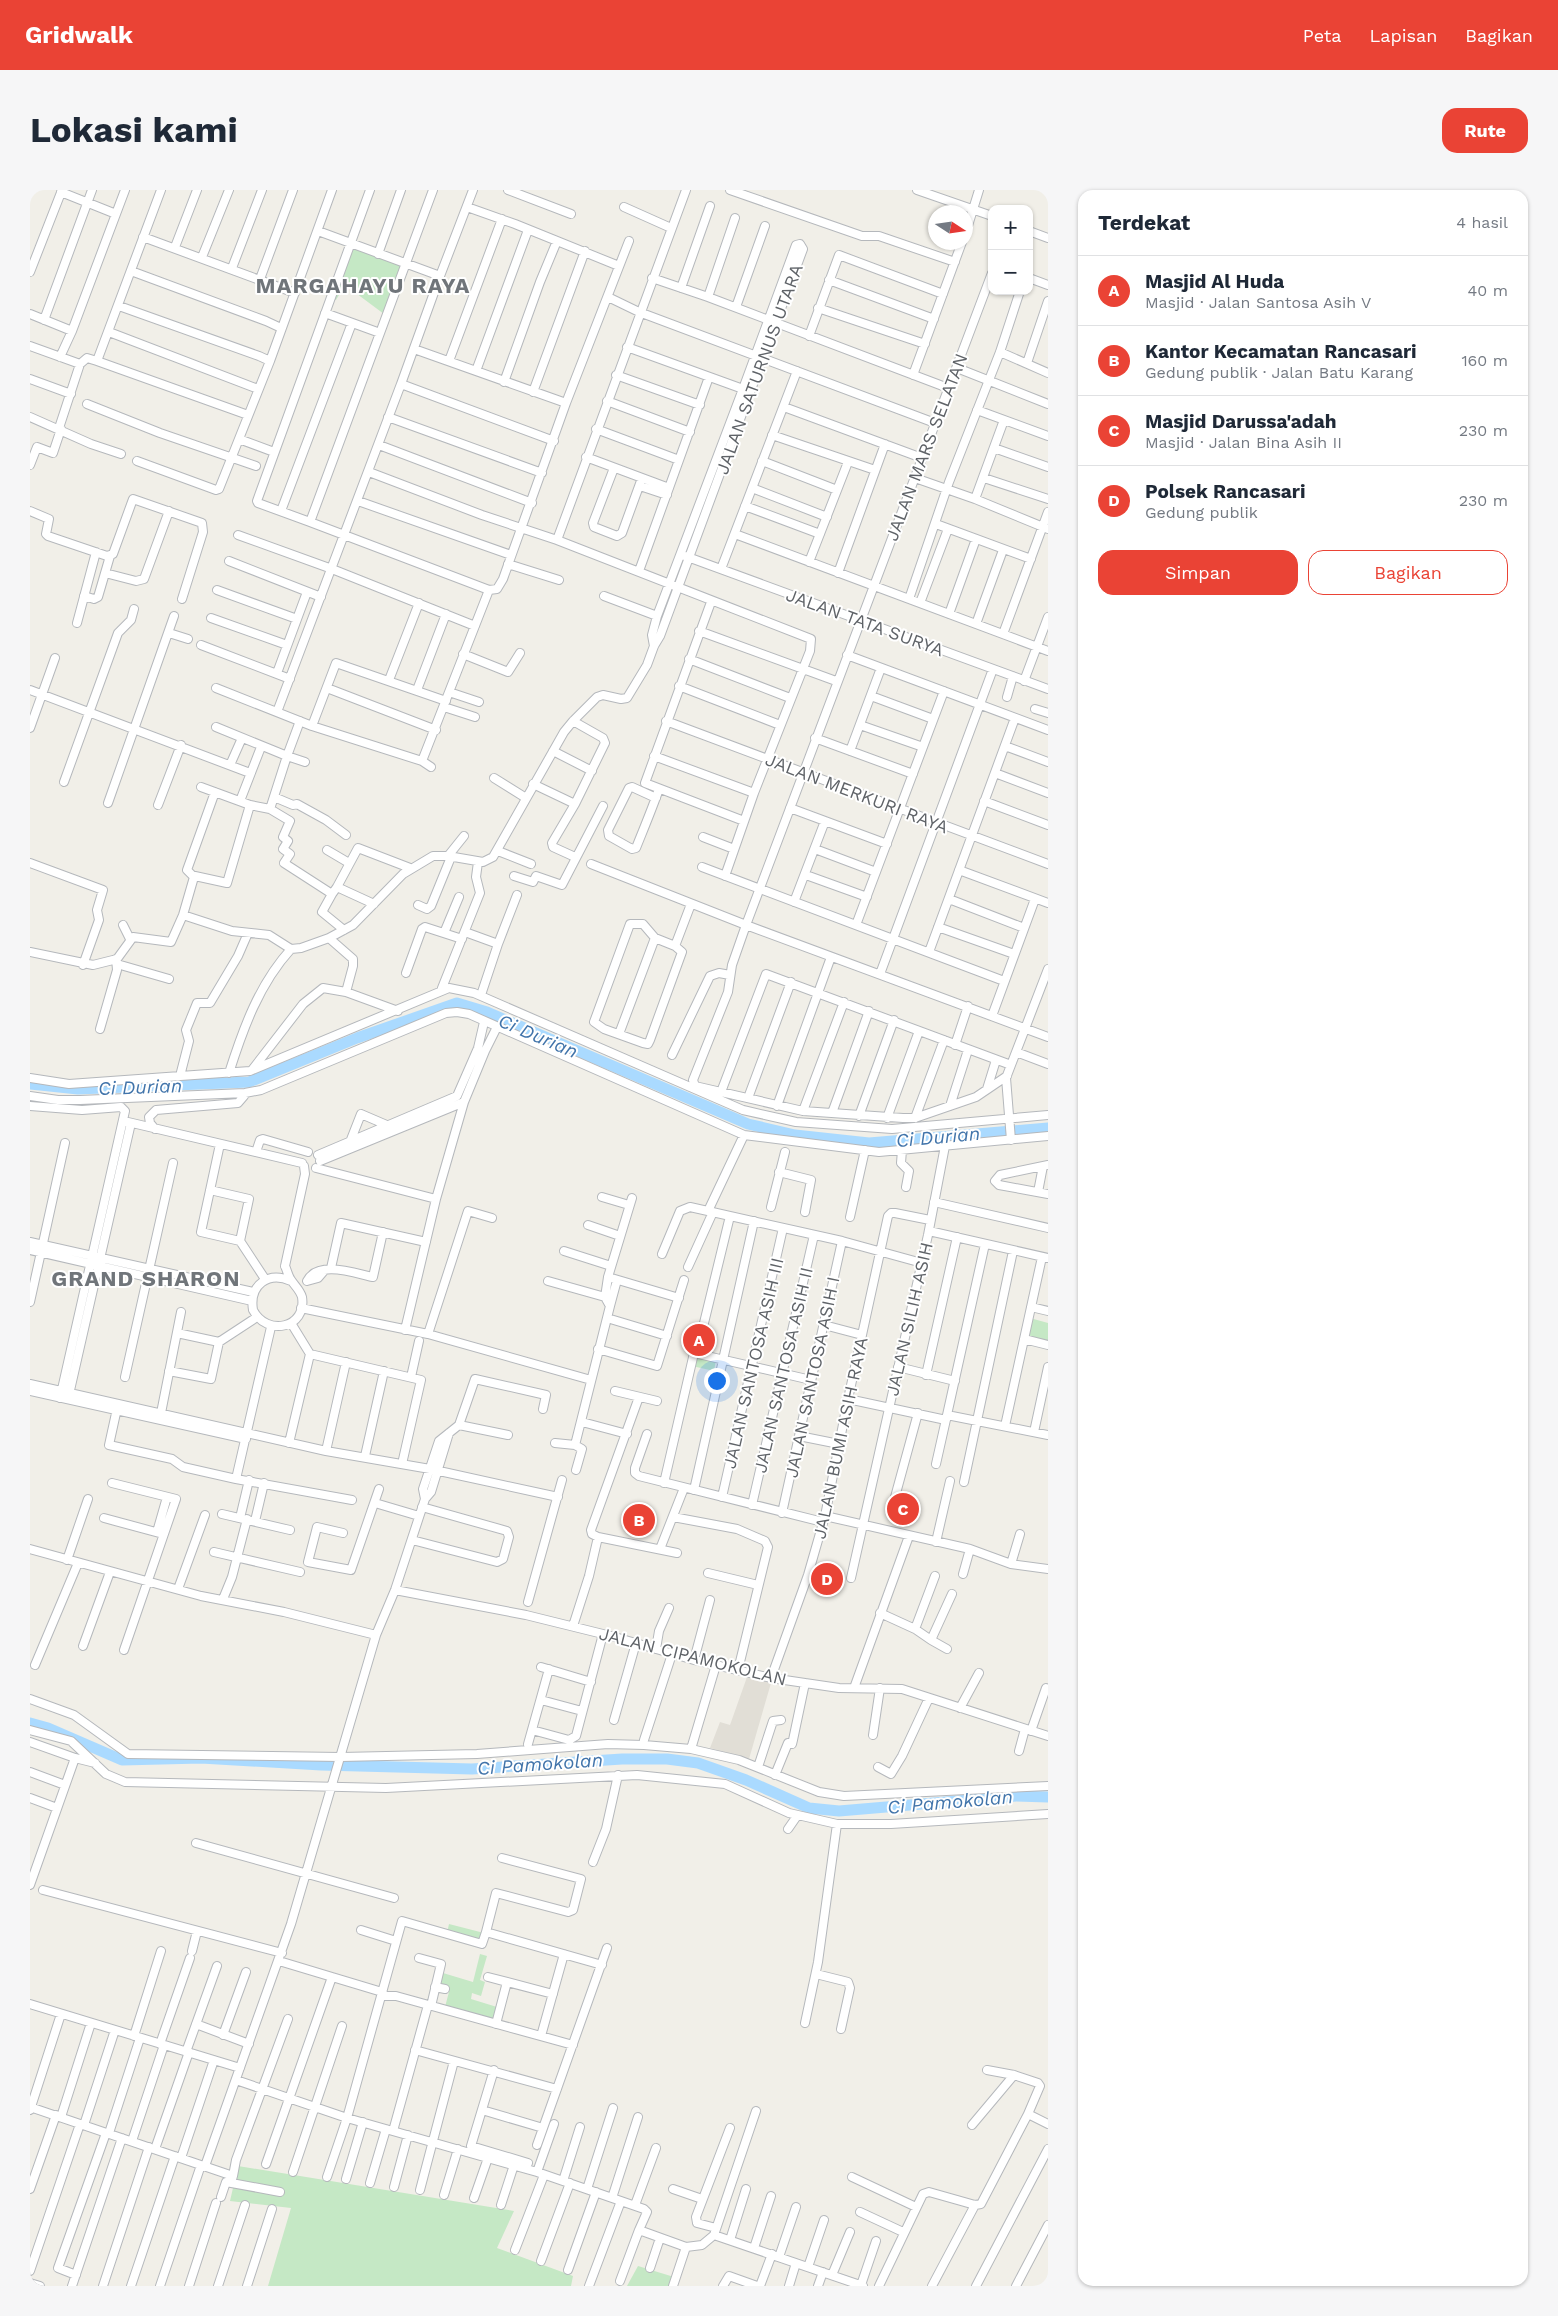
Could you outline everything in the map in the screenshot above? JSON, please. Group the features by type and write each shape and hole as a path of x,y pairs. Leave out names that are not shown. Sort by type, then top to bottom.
{"street":[{"path":"44,320 92,190"},
{"path":"60,356 72,331 125,190"},
{"path":"98,361 161,190"},
{"path":"175,247 198,190"},
{"path":"202,257 229,190"},
{"path":"232,268 262,190"},
{"path":"260,279 294,190"},
{"path":"137,461 218,490 270,362 332,190"},
{"path":"370,190 257,501 258,503 489,590 498,589 532,503 566,403 629,241"},
{"path":"378,254 401,190"},
{"path":"310,522 433,190"},
{"path":"277,712 369,472 473,190"},
{"path":"508,190 571,214"},
{"path":"557,540 639,312 686,190"},
{"path":"730,190 862,236 880,236 955,262"},
{"path":"917,190 959,205"},
{"path":"979,190 973,210 988,215"},
{"path":"30,272 61,191 116,214"},
{"path":"680,288 710,206"},
{"path":"467,207 585,251 619,266"},
{"path":"624,207 670,228"},
{"path":"708,297 735,218"},
{"path":"449,361 502,219"},
{"path":"736,307 765,226"},
{"path":"476,371 528,230"},
{"path":"318,231 440,276"},
{"path":"1033,232 1048,238"},
{"path":"143,237 175,247 296,293"},
{"path":"504,382 557,241"},
{"name":"JALAN SATURNUS UTARA","path":"573,721 597,697 603,695 622,699 627,698 647,665 660,636 689,558 773,321 796,245 800,244 804,246 804,249 773,321"},
{"path":"913,375 959,250"},
{"path":"533,392 585,251"},
{"path":"809,336 837,256 843,254 943,294"},
{"path":"131,271 266,320 281,328"},
{"path":"652,278 736,307 948,388"},
{"path":"1033,279 1048,285"},
{"path":"829,280 934,319"},
{"name":"JALAN MARS SELATAN","path":"988,284 874,586 836,681 804,773 746,925 730,975 728,992 693,1080 696,1086 804,1111 887,1118 915,1118 976,1097 1007,1076"},
{"path":"910,599 947,488 1000,352 1019,295"},
{"path":"608,297 639,312 935,423"},
{"path":"1027,363 1048,302"},
{"path":"118,306 260,356 270,362"},
{"path":"818,308 925,344"},
{"path":"325,313 380,333"},
{"path":"30,314 72,331"},
{"path":"281,511 352,323"},
{"path":"109,332 258,389"},
{"path":"30,346 80,364"},
{"path":"627,347 744,389"},
{"path":"414,349 566,403"},
{"path":"1000,352 1048,373"},
{"name":"JALAN SATURNUS UTARA","path":"654,646 652,635 657,616 744,389 760,357"},
{"path":"30,465 37,447 52,453 80,364 87,358 248,415"},
{"path":"957,368 1048,404"},
{"path":"721,570 797,371"},
{"path":"616,375 700,405"},
{"path":"639,571 710,377"},
{"path":"30,379 71,394"},
{"path":"401,384 554,441"},
{"path":"607,401 690,432"},
{"path":"88,404 160,433 256,466"},
{"path":"784,407 922,458"},
{"path":"977,410 1048,436"},
{"path":"30,417 92,444 121,454"},
{"path":"388,417 542,473"},
{"path":"975,499 1004,420"},
{"path":"596,429 679,460"},
{"path":"772,435 875,470"},
{"path":"239,439 274,452"},
{"path":"838,573 885,444"},
{"path":"379,445 532,503"},
{"path":"994,448 1048,467"},
{"path":"586,457 614,468 641,482 668,491"},
{"path":"762,461 837,490"},
{"path":"809,562 848,462"},
{"path":"614,468 593,523 596,528 617,536 622,533 641,482"},
{"path":"369,472 557,540 639,571 711,602 811,639 812,644 754,793 725,876"},
{"path":"915,478 947,488 1045,527"},
{"path":"984,478 1048,498"},
{"path":"752,488 827,518"},
{"path":"84,596 94,599 98,597 110,556 113,554 133,499 202,523 204,527 182,599"},
{"path":"358,501 511,555"},
{"path":"745,506 820,534"},
{"path":"30,511 48,519 46,534 48,536 110,556"},
{"path":"105,573 136,581 144,579 169,512"},
{"path":"1003,634 1031,558 1045,527 1048,512"},
{"path":"936,524 1003,550 1031,558"},
{"path":"920,603 948,529"},
{"path":"735,534 1048,651"},
{"path":"238,535 419,602 475,626"},
{"path":"949,614 976,539"},
{"path":"976,624 1003,550"},
{"path":"77,623 96,552"},
{"name":"JALAN TATA SURYA","path":"681,555 1048,689"},
{"path":"229,561 321,597"},
{"path":"508,564 559,580"},
{"path":"217,590 297,619"},
{"path":"422,761 436,730 463,654 489,590"},
{"path":"277,674 307,592"},
{"path":"604,596 657,616"},
{"path":"389,680 419,602"},
{"path":"711,602 678,686 645,783 744,821"},
{"path":"64,782 118,633 130,621 134,609"},
{"path":"417,690 446,614"},
{"path":"108,803 174,616"},
{"path":"1024,681 1048,617"},
{"path":"211,618 287,645"},
{"path":"699,631 836,681"},
{"path":"169,633 188,639"},
{"path":"201,644 290,679"},
{"path":"463,654 508,672 520,653"},
{"path":"847,655 1048,730"},
{"path":"30,728 55,658"},
{"path":"689,659 790,698"},
{"path":"312,726 334,665 340,663 417,690 475,717"},
{"path":"850,751 881,668"},
{"path":"880,974 992,669"},
{"path":"1007,697 1013,676"},
{"path":"678,686 780,725"},
{"path":"216,688 312,726 394,751 422,761 431,767"},
{"path":"326,688 436,730"},
{"path":"30,690 250,773"},
{"path":"856,925 944,691"},
{"path":"449,692 479,702"},
{"path":"871,696 933,719"},
{"path":"1035,709 1048,713"},
{"path":"929,952 1015,718"},
{"path":"270,809 300,721"},
{"path":"182,915 232,932 269,935 291,948 311,945 353,925 410,868 433,856 450,856 478,862 490,860 498,851 553,751 573,721 605,740 592,771 552,843 553,847 575,857"},
{"name":"JALAN MERKURI RAYA","path":"666,721 1048,864"},
{"path":"860,725 923,746"},
{"path":"216,727 305,762"},
{"path":"230,765 242,738"},
{"path":"816,738 913,774"},
{"path":"158,805 180,746"},
{"path":"240,801 262,746"},
{"path":"1005,746 1048,762"},
{"path":"553,751 592,771"},
{"path":"654,756 754,793"},
{"path":"995,773 1048,793"},
{"path":"494,778 526,798"},
{"path":"534,784 575,804"},
{"path":"656,798 632,786 629,788 608,830 609,836 632,849 636,848 656,798 659,789"},
{"path":"201,787 250,805 270,809 290,821 282,837 288,841 283,849 290,854 284,863 335,891 374,904"},
{"path":"215,792 188,870 195,876 227,883 250,805"},
{"path":"274,798 308,809 346,835"},
{"path":"984,801 1048,825"},
{"path":"514,876 533,882 536,876 562,885 603,806"},
{"path":"790,808 887,844"},
{"path":"794,902 806,876 825,821"},
{"path":"418,905 427,909 431,906 450,856 464,836"},
{"path":"703,837 734,850"},
{"path":"344,930 322,912 358,848 410,868"},
{"path":"815,849 876,872"},
{"path":"327,850 348,863"},
{"path":"498,851 531,864"},
{"path":"442,988 480,893 476,877 478,862"},
{"path":"30,863 103,890 97,910 99,920 83,965"},
{"path":"591,864 746,925 1048,1037"},
{"path":"702,867 1004,980"},
{"path":"959,870 1048,903"},
{"path":"100,1028 116,961 130,939 138,936 171,942 195,876"},
{"path":"806,876 867,897"},
{"path":"482,992 517,895"},
{"path":"444,933 459,897"},
{"path":"948,899 1024,928"},
{"path":"992,1016 1035,899"},
{"path":"675,946 691,904"},
{"path":"634,923 643,924 655,938 675,946 680,949 682,954 647,1044 604,1029 594,1022 628,927 634,923"},
{"path":"123,925 130,939"},
{"path":"406,973 422,929 428,927 444,933 498,944"},
{"path":"938,927 1014,954"},
{"path":"180,1076 189,1041 186,1030 197,1003 210,1003 238,956 248,933"},
{"path":"329,938 353,959 346,992"},
{"path":"619,1034 655,938"},
{"path":"229,1073 242,1032 255,1001 291,948"},
{"path":"30,952 83,965 116,961 169,979"},
{"path":"776,1106 831,957"},
{"path":"1010,1137 1007,1076 1048,969"},
{"path":"672,1055 710,976 719,972 730,975"},
{"path":"721,1092 766,974 1011,1065"},
{"path":"748,1098 791,982"},
{"path":"250,1071 304,1002 323,988 346,992 398,1011"},
{"path":"30,1078 69,1084 250,1071 398,1011 449,988 466,991 590,1042 743,1110 796,1122 892,1129 1048,1115"},
{"path":"804,1111 844,1002"},
{"path":"955,1045 968,1006"},
{"path":"832,1113 869,1011"},
{"path":"30,1096 72,1100 245,1093 277,1084 446,1013 457,1012 469,1014 744,1135 865,1150 902,1150 1010,1137 1048,1136"},
{"path":"859,1116 894,1020"},
{"path":"482,1047 484,1022"},
{"path":"313,1166 457,1096 482,1047 497,1027"},
{"path":"887,1118 919,1032"},
{"path":"915,1118 944,1040"},
{"path":"950,1106 968,1050"},
{"path":"1016,1052 1048,1064"},
{"path":"987,1090 996,1060"},
{"path":"405,1330 436,1199 474,1065"},
{"path":"155,1129 150,1123 149,1116 156,1110 238,1103 244,1096"},
{"path":"313,1166 350,1142 464,1102"},
{"path":"441,1103 457,1124"},
{"path":"30,1106 82,1110 121,1107 125,1111 127,1122 65,1395"},
{"path":"350,1142 361,1114 390,1129"},
{"path":"127,1122 313,1166 436,1199"},
{"path":"688,1267 744,1135"},
{"path":"256,1152 262,1140 308,1152"},
{"path":"30,1302 65,1142"},
{"path":"220,1144 201,1232 240,1241 265,1279"},
{"name":"JALAN SILIH ASIH","path":"851,1578 929,1231 945,1146"},
{"path":"850,1217 865,1150"},
{"path":"902,1150 901,1163 909,1172 906,1186"},
{"path":"308,1152 304,1154 313,1166"},
{"path":"284,1266 302,1297 301,1308 298,1316 291,1323 282,1327 271,1327 257,1317 252,1301 253,1292 265,1279 273,1276 284,1266 313,1166 308,1152"},
{"path":"771,1207 784,1152"},
{"path":"125,1377 173,1163"},
{"path":"1038,1192 1046,1166 998,1176 996,1182 999,1185 1048,1194"},
{"path":"779,1172 811,1180 805,1212"},
{"path":"210,1190 249,1199 240,1241"},
{"path":"602,1197 631,1202 608,1277 605,1297 610,1306"},
{"path":"934,1202 1048,1228"},
{"path":"662,1254 682,1209 690,1207 842,1241 922,1263"},
{"path":"428,1334 468,1211 492,1218"},
{"name":"JALAN BUMI ASIH RAYA","path":"772,1678 808,1575 824,1519 880,1252 891,1213 930,1220"},
{"path":"704,1324 730,1216"},
{"path":"694,1490 754,1222"},
{"path":"297,1287 307,1281 318,1278 328,1269 341,1223 426,1242"},
{"path":"588,1225 620,1236"},
{"name":"JALAN SANTOSA ASIH III","path":"722,1498 783,1228"},
{"path":"929,1231 1045,1258 1031,1306 1005,1426"},
{"path":"328,1269 373,1277 383,1232"},
{"name":"JALAN SANTOSA ASIH II","path":"752,1505 814,1235"},
{"path":"926,1375 957,1237"},
{"name":"JALAN SANTOSA ASIH I","path":"782,1512 842,1241"},
{"path":"30,1242 42,1249 95,1261 253,1292"},
{"path":"936,1464 985,1244"},
{"path":"30,1250 42,1249"},
{"path":"564,1251 611,1266"},
{"path":"964,1482 1013,1251"},
{"path":"149,1273 252,1301"},
{"path":"273,1276 291,1280"},
{"path":"608,1277 679,1298"},
{"path":"548,1280 605,1297"},
{"path":"575,1444 617,1280"},
{"path":"598,1349 657,1366 684,1280"},
{"path":"1031,1306 1048,1311"},
{"path":"301,1308 428,1334 591,1380"},
{"path":"161,1414 181,1312"},
{"path":"169,1371 211,1380 219,1342 257,1317"},
{"path":"607,1318 667,1336"},
{"path":"289,1443 310,1354 291,1323"},
{"path":"824,1325 862,1335"},
{"path":"236,1480 271,1327"},
{"path":"177,1333 219,1342"},
{"path":"1024,1340 1048,1344"},
{"path":"411,1377 419,1341"},
{"path":"664,1483 694,1353 811,1380"},
{"path":"310,1354 421,1380 402,1464"},
{"path":"326,1451 346,1362"},
{"path":"898,1367 955,1381"},
{"path":"1034,1432 1048,1367"},
{"path":"364,1456 384,1371"},
{"path":"160,2286 280,1957 307,1874 376,1635 395,1590 412,1540 423,1503 423,1489 433,1470 439,1441 459,1425 475,1380 546,1395 544,1409"},
{"path":"30,1384 65,1395 246,1436 289,1443 361,1459 364,1456 558,1497"},
{"path":"30,1391 65,1395"},
{"path":"615,1391 657,1401"},
{"path":"639,1397 627,1434 592,1522 592,1534 598,1537 677,1553"},
{"path":"848,1399 889,1408 947,1418 978,1421 1048,1435"},
{"path":"117,1407 161,1414 246,1436"},
{"path":"117,1407 109,1445 172,1459 183,1467 236,1480 248,1480 352,1500"},
{"path":"895,1497 918,1413"},
{"path":"582,1422 627,1434"},
{"path":"459,1425 508,1435"},
{"path":"647,1434 635,1473 639,1476 782,1512 863,1526 970,1549 1011,1564 1048,1569"},
{"path":"799,1436 839,1444"},
{"path":"555,1443 575,1444 582,1449 576,1470"},
{"path":"248,1480 248,1519"},
{"path":"528,1602 562,1480"},
{"path":"936,1542 950,1480"},
{"path":"112,1482 167,1497 178,1495 160,1533"},
{"path":"224,1600 248,1519 264,1483"},
{"path":"660,1549 684,1488"},
{"path":"343,1533 317,1527 308,1562 351,1570 375,1503 378,1489"},
{"path":"124,1650 147,1581 160,1533 167,1497"},
{"path":"67,1560 88,1499"},
{"path":"375,1503 419,1516"},
{"path":"412,1540 498,1562 502,1559 509,1537 507,1531 423,1503"},
{"path":"222,1514 290,1530"},
{"path":"178,1589 205,1515"},
{"path":"104,1518 160,1533"},
{"path":"673,1518 737,1529 765,1541 768,1547 738,1670"},
{"path":"1011,1564 1020,1534"},
{"path":"854,1688 909,1536"},
{"path":"573,1626 589,1576 598,1537"},
{"path":"30,1549 178,1589 284,1612 376,1635"},
{"path":"963,1574 970,1549"},
{"path":"214,1552 300,1572"},
{"path":"35,1665 78,1563"},
{"path":"83,1646 110,1572"},
{"path":"708,1573 758,1585"},
{"path":"915,1629 935,1576"},
{"name":"JALAN CIPAMOKOLAN","path":"395,1590 526,1614 716,1666 772,1678 854,1688 902,1689 1048,1736"},
{"path":"931,1640 952,1594"},
{"path":"694,1660 710,1600"},
{"path":"656,1649 659,1631 669,1608"},
{"path":"880,1613 915,1629 947,1649"},
{"path":"532,1730 572,1740 578,1733 582,1711 603,1634"},
{"path":"614,1720 636,1643"},
{"path":"644,1740 672,1654"},
{"path":"691,1749 716,1666"},
{"path":"528,1744 541,1700 545,1668 591,1682"},
{"path":"960,1708 979,1674"},
{"path":"775,1774 788,1743 792,1744 805,1683"},
{"path":"873,1735 880,1688"},
{"path":"1019,1751 1046,1688"},
{"path":"878,1767 891,1774 902,1756 929,1698"},
{"path":"30,1699 74,1715 128,1754 340,1759 477,1754 608,1744 691,1749 758,1767 819,1792 844,1796 1048,1786"},
{"path":"541,1700 582,1711"},
{"path":"758,1767 773,1721 781,1720"},
{"path":"30,1730 66,1739 82,1750 106,1774 125,1782 333,1784 386,1788 618,1775 719,1783 738,1789 760,1801 797,1816 837,1824 891,1824 1048,1814"},
{"path":"30,1742 75,1758 96,1763"},
{"path":"30,1884 75,1758"},
{"path":"30,1772 65,1785"},
{"path":"593,1862 606,1829 618,1775"},
{"path":"31,1801 56,1808"},
{"path":"788,1829 797,1816"},
{"path":"805,2023 816,1974 837,1824"},
{"path":"196,1843 394,1898"},
{"path":"328,2177 383,1994 385,1980 402,1921 482,1944 496,1892 568,1912 573,1910 581,1879 502,1858"},
{"path":"44,1890 280,1957 383,1994"},
{"path":"361,1930 396,1941"},
{"path":"132,2141 197,1932"},
{"path":"486,1932 602,1965"},
{"path":"537,2145 607,1948"},
{"path":"76,2275 58,2268 107,2133 161,1951"},
{"path":"541,2036 564,1954"},
{"path":"370,2183 391,2127 441,1964 419,1958"},
{"path":"103,2286 217,1966"},
{"path":"223,2035 246,1972"},
{"path":"816,1974 848,1982 850,1988 841,2029"},
{"path":"266,2164 332,1977"},
{"path":"488,1977 553,1994"},
{"path":"496,2024 507,1982"},
{"path":"435,1986 445,1989"},
{"path":"383,1994 386,1990 429,2005 573,2045"},
{"path":"30,2015 32,2005 240,2068"},
{"path":"61,2014 30,2108 203,2165 232,2179 280,2192"},
{"path":"232,2179 236,2160 288,2019"},
{"path":"30,2190 59,2116 91,2023"},
{"path":"196,2024 249,2044"},
{"path":"293,2172 342,2026"},
{"path":"30,2271 115,2030"},
{"path":"415,2050 557,2088"},
{"path":"130,2286 214,2060"},
{"path":"420,2190 454,2061"},
{"path":"494,2070 471,2146 528,2163"},
{"path":"879,2286 903,2232 923,2194 929,2192 976,2205 981,2204 985,2200 1028,2114 1040,2086 1038,2083 1014,2074 987,2070"},
{"path":"972,2125 1014,2074"},
{"path":"236,2080 347,2118 391,2127 408,2135 541,2173 644,2209 646,2212 620,2281"},
{"path":"587,2189 613,2108"},
{"path":"482,2110 543,2128"},
{"path":"639,2230 686,2247 702,2245 715,2232 756,2111"},
{"path":"1028,2114 1048,2124"},
{"path":"612,2198 638,2117"},
{"path":"346,2179 363,2122"},
{"path":"515,2250 541,2173 554,2124"},
{"path":"541,2261 566,2182 580,2126"},
{"path":"730,2128 702,2199 696,2221 700,2225 730,2240 862,2286 876,2241"},
{"path":"394,2187 408,2135"},
{"path":"72,2286 122,2138"},
{"path":"635,2206 656,2148"},
{"path":"444,2195 458,2149"},
{"path":"976,2286 1048,2149"},
{"path":"474,2198 488,2158"},
{"path":"501,2204 514,2165"},
{"path":"852,2177 916,2207"},
{"path":"189,2286 226,2182 232,2179"},
{"path":"673,2189 702,2199"},
{"path":"730,2240 746,2189"},
{"path":"568,2270 596,2192"},
{"path":"754,2248 771,2196"},
{"path":"589,2286 621,2201"},
{"path":"218,2286 246,2205"},
{"path":"932,2286 976,2205"},
{"path":"723,2286 729,2276 758,2286 775,2256 796,2207"},
{"path":"247,2286 272,2209"},
{"path":"860,2212 903,2232"},
{"path":"808,2267 824,2220"},
{"path":"1016,2286 1048,2225"},
{"path":"832,2275 850,2232"},
{"path":"650,2268 660,2238"},
{"path":"673,2286 686,2247"},
{"path":"788,2286 796,2263"},
{"path":"818,2286 823,2272"},
{"path":"30,2283 40,2286"}],"shaded area":[{"path":"747,1677 771,1683 749,1759 710,1748 720,1722 730,1725"}],"green space":[{"path":"352,247 402,266 384,314 345,285 336,300 332,299"},
{"path":"1030,1318 1048,1323 1048,1343 1025,1338"},
{"path":"695,1355 716,1360 714,1371 692,1366"},
{"path":"449,1924 484,1933 482,1942 447,1933"},
{"path":"480,1954 487,1956 480,1980 485,1982 481,1996 472,1993 471,1999 497,2007 494,2020 445,2007 450,1988 439,1985 443,1973 473,1982"},
{"path":"238,2166 514,2211 497,2248 573,2276 571,2286 268,2286 291,2208 230,2201"},
{"path":"638,2266 674,2277 671,2286 627,2286"}],"waterway":[{"name":"Ci Durian","path":"30,1084 78,1089 249,1082 357,1038 457,1003 487,1012 748,1124 795,1135 869,1143 1048,1128"},
{"name":"Ci Pamokolan","path":"30,1723 48,1728 122,1760 201,1758 321,1765 472,1769 622,1759 667,1759 698,1763 746,1780 809,1808 839,1811 1016,1796 1048,1797"}],"place":[{"name":"Masjid Al Huda","path":"699,1340"},
{"name":"Masjid Darussa'adah","path":"903,1509"},
{"name":"Kantor Kecamatan Rancasari","path":"639,1520"},
{"name":"Polsek Rancasari","path":"827,1579"}],"district":[{"name":"MARGAHAYU RAYA","path":"363,285"},
{"name":"GRAND SHARON","path":"146,1278"}]}
